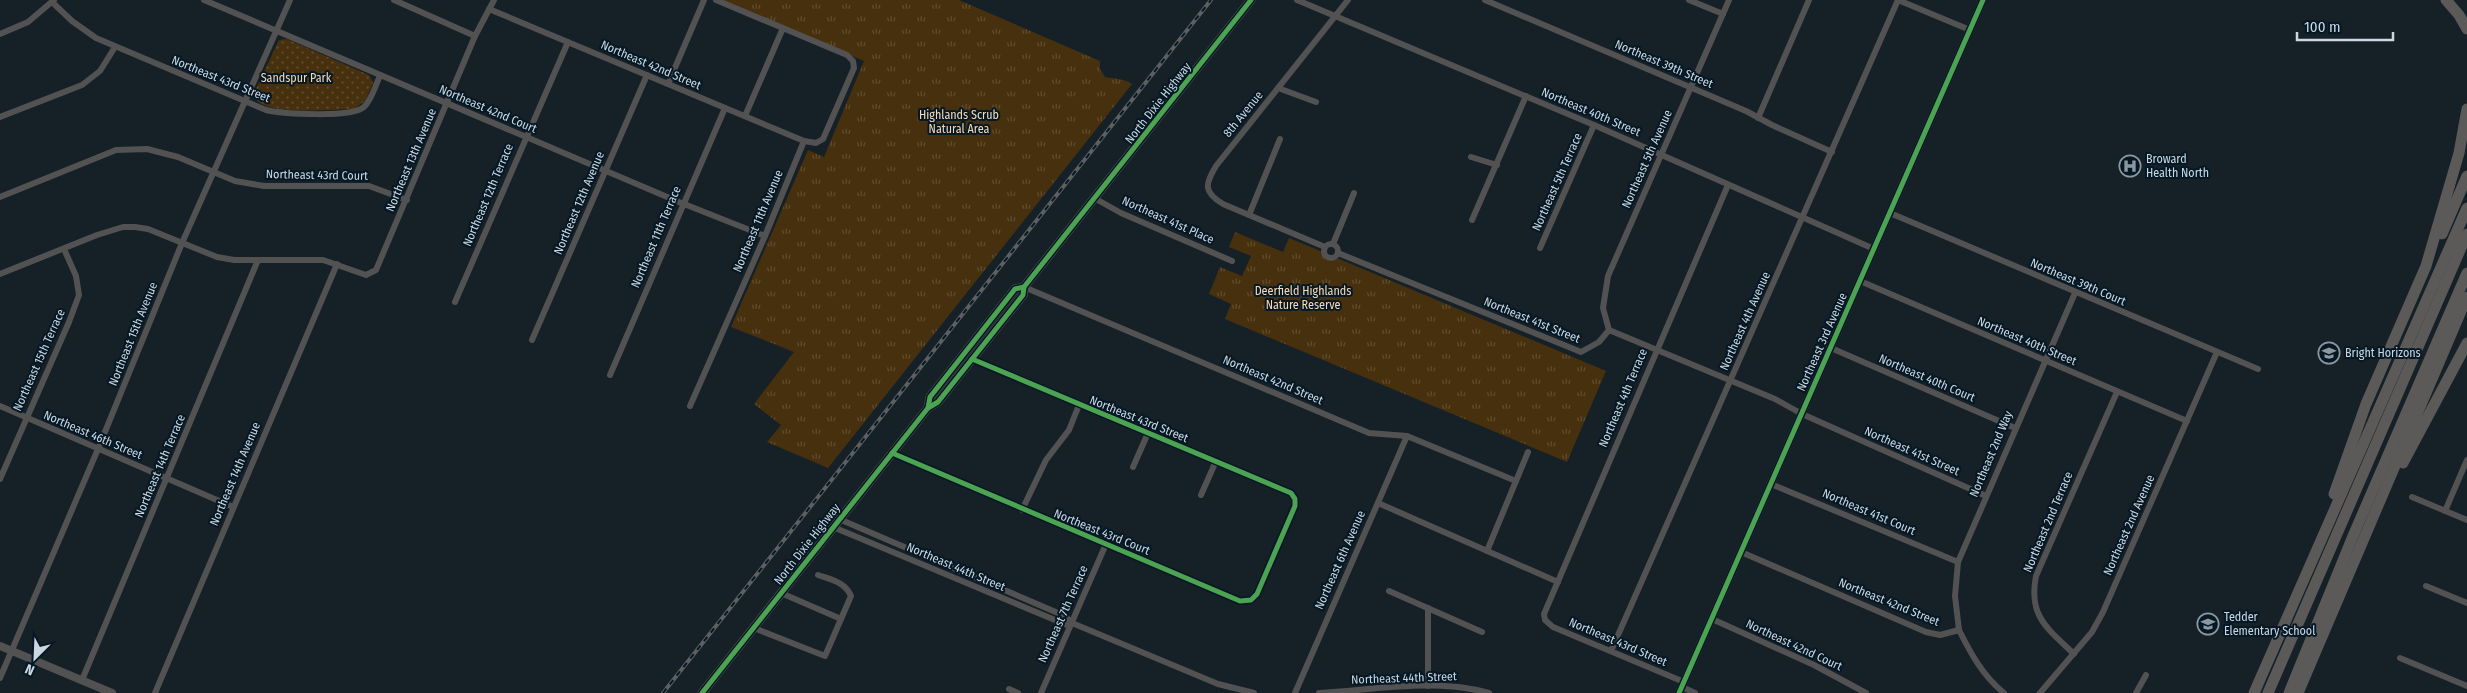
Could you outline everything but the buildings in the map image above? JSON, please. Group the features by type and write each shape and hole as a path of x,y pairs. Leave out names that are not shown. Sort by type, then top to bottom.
{"highway":[{"path":"2446,0 2459,15 2467,30"},
{"path":"2426,266 2459,153 2467,109"},
{"path":"2312,562 2366,404 2467,176"},
{"path":"2254,693 2467,208"},
{"path":"2268,693 2467,234"},
{"path":"2283,693 2467,273"},
{"path":"2298,693 2356,553 2467,297"},
{"path":"2356,553 2371,537 2406,457 2467,343"},
{"path":"2289,693 2353,536"}],"main road":[{"name":"North Dixie Highway","path":"702,693 832,527 928,408 938,402 1023,295 1024,287 1096,199 1251,0"},
{"name":"North Dixie Highway","path":"928,408 930,396 968,347 1015,289 1024,287"}],"street":[{"name":"Northeast 42nd Court","path":"204,0 683,204 765,236"},
{"name":"Northeast 15th Avenue","path":"0,678 98,449 182,243 290,0"},
{"path":"394,0 475,36"},
{"name":"Northeast 13th Avenue","path":"337,264 366,275 376,270 448,104 475,36 494,0"},
{"path":"668,84 704,0"},
{"path":"716,0 847,55 853,61 854,68 823,139 816,143 804,141"},
{"name":"Northeast 40th Street","path":"1296,0 1594,125 1874,249"},
{"path":"1278,88 1348,0"},
{"name":"Northeast 39th Street","path":"1484,0 1690,88 1832,152"},
{"path":"1689,0 1723,14"},
{"name":"Northeast 5th Avenue","path":"1609,330 1603,308 1608,276 1729,0"},
{"path":"1758,118 1809,0"},
{"path":"1898,0 1970,30"},
{"name":"Northeast 4th Avenue","path":"1611,651 1898,0"},
{"name":"Northeast 3rd Avenue","path":"1682,687 1983,0"},
{"path":"0,34 28,22 53,1"},
{"name":"Northeast 43rd Street","path":"53,1 83,29 115,46 266,110 280,113 355,112 368,102 380,76"},
{"name":"Northeast 42nd Street","path":"490,9 804,141"},
{"path":"745,116 783,28"},
{"name":"Northeast 12th Terrace","path":"455,302 568,42"},
{"path":"0,118 82,85 100,71 115,46"},
{"name":"Northeast 12th Avenue","path":"532,340 647,75"},
{"name":"8th Avenue","path":"1249,215 1214,199 1207,190 1208,180 1216,166 1278,88 1316,102"},
{"path":"1472,220 1526,96"},
{"name":"Northeast 11th Terrace","path":"610,375 725,108"},
{"name":"Northeast 5th Terrace","path":"1540,248 1594,125"},
{"path":"1280,139 1249,215 1325,247 1334,244"},
{"name":"Northeast 11th Avenue","path":"690,406 765,236 804,141"},
{"name":"Northeast 43rd Court","path":"0,197 116,150 147,149 178,157 235,181 264,186 369,186 407,200"},
{"path":"1471,157 1497,165"},
{"name":"Northeast 4th Terrace","path":"1545,620 1544,614 1728,185"},
{"path":"1334,244 1354,193"},
{"name":"Northeast 41st Place","path":"1096,199 1121,213 1232,261"},
{"name":"Northeast 39th Court","path":"1890,213 2258,370"},
{"path":"0,274 97,234 134,227 148,229 217,257 258,260 323,260 337,264"},
{"path":"1325,247 1325,252 1329,257 1334,257 1338,253 1334,244"},
{"name":"Northeast 15th Terrace","path":"0,478 69,322 79,295 76,276 64,249"},
{"name":"Northeast 41st Street","path":"1338,253 1581,352 1599,342 1609,330 1775,399 1802,414 1986,496"},
{"name":"Northeast 14th Terrace","path":"82,680 258,260"},
{"name":"Northeast 14th Avenue","path":"155,693 337,264"},
{"name":"Northeast 40th Street","path":"1860,281 2187,421"},
{"name":"Northeast 42nd Street","path":"1024,287 1369,432 1407,436 1516,481"},
{"name":"Northeast 2nd Way","path":"1959,630 1955,596 1958,562 2074,293"},
{"name":"Northeast 40th Court","path":"1830,348 2015,428"},
{"name":"Northeast 2nd Avenue","path":"2040,693 2092,632 2103,612 2217,352"},
{"name":"Northeast 43rd Street","path":"972,359 1291,493 1295,499 1295,506 1257,594 1250,600"},
{"name":"Northeast 2nd Terrace","path":"2074,654 2045,627 2037,615 2032,593 2036,576 2117,392"},
{"path":"1022,510 1046,460 1069,430 1079,405"},
{"name":"Northeast 46th Street","path":"0,406 233,507"},
{"path":"1133,467 1148,433"},
{"name":"Northeast 6th Avenue","path":"1295,693 1407,436"},
{"path":"1487,551 1528,452"},
{"name":"Northeast 43rd Court","path":"892,453 1022,510 1240,600 1250,600"},
{"path":"2445,511 2467,460"},
{"path":"1201,495 1216,462"},
{"name":"Northeast 41st Court","path":"1771,484 1958,562"},
{"path":"2412,497 2467,520"},
{"path":"1378,503 1558,582"},
{"name":"Northeast 44th Street","path":"839,519 1065,616 1072,624 1218,684 1254,693"},
{"name":"Northeast 44th Street","path":"832,527 1066,625 1072,624"},
{"name":"Northeast 7th Terrace","path":"1041,693 1106,544"},
{"name":"Northeast 42nd Street","path":"1741,552 1926,632 1940,635 1959,630"},
{"path":"754,628 825,656 851,596 848,588 818,575"},
{"path":"2426,586 2467,603"},
{"path":"1389,592 1482,632"},
{"path":"782,593 841,619"},
{"path":"1428,608 1428,686"},
{"name":"Northeast 42nd Court","path":"1712,619 1814,665 1866,693"},
{"name":"Northeast 43rd Street","path":"1545,620 1553,627 1611,651 1695,693"},
{"path":"1959,630 1974,659 1991,682 2004,693"},
{"path":"0,646 112,693"},
{"path":"2400,658 2467,686"},
{"path":"2136,693 2146,674"},
{"name":"Northeast 44th Street","path":"1319,693 1428,686 1460,686 1489,693"},
{"path":"1009,689 1018,693"}],"green space":[{"name":"Highlands Scrub Natural Area","path":"719,0 959,0 1100,61 1100,69 1105,77 1132,84 828,468 767,442 781,425 754,404 794,352 731,327 808,150 824,157 864,61"},
{"name":"Sandspur Park","path":"287,39 369,75 373,83 365,101 354,109 314,111 280,109 257,101 254,93 279,40"},
{"name":"Deerfield Highlands Nature Reserve","path":"1235,232 1283,252 1289,238 1606,371 1567,462 1225,319 1231,304 1209,294 1220,267 1242,276 1251,256 1229,247"}],"railway":[{"path":"663,693 1211,0"}],"cycle path":[{"path":"702,693 928,408 938,402 1023,295 1024,287 1251,0"},
{"path":"1679,693 1983,0"},
{"path":"928,408 930,397 1015,289 1024,287"},
{"path":"892,453 1240,601 1251,600 1257,594 1295,506 1295,499 1291,493 972,359"}],"place":[{"name":"Broward Health North","path":"2130,166"},
{"name":"Bright Horizons","path":"2329,353"},
{"name":"Tedder Elementary School","path":"2208,624"}]}
